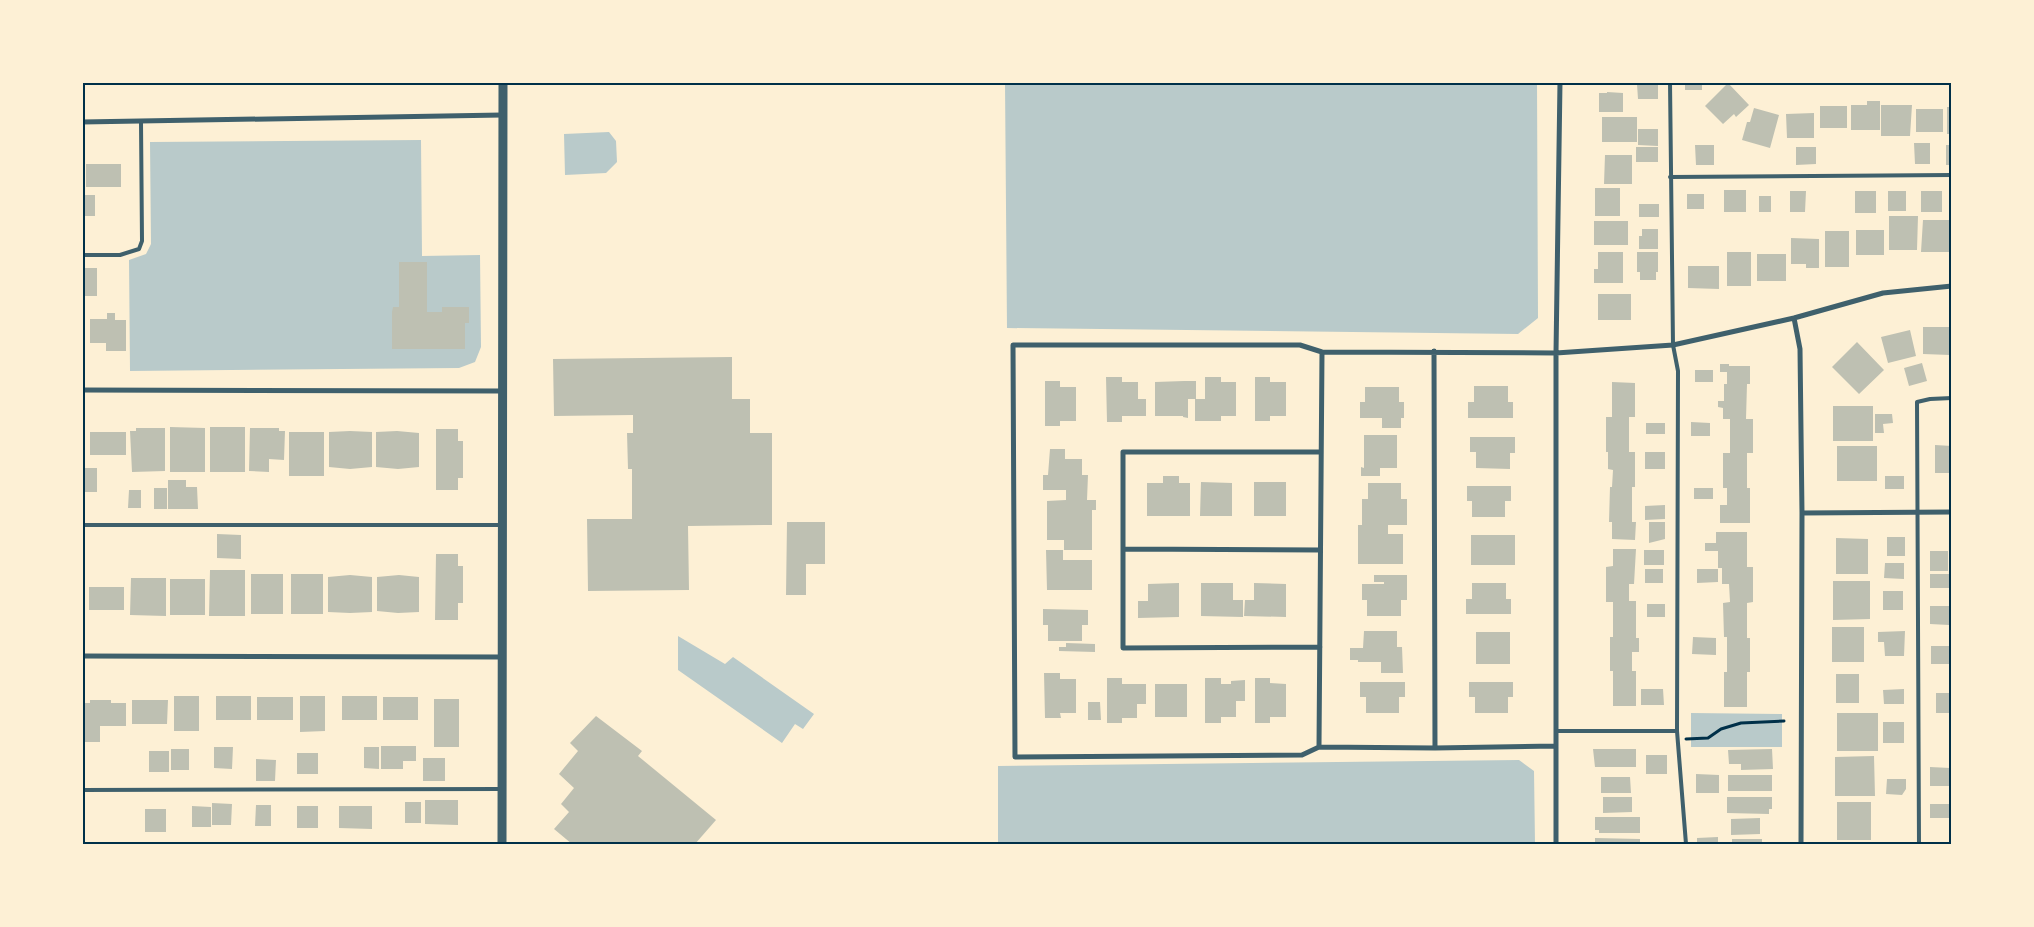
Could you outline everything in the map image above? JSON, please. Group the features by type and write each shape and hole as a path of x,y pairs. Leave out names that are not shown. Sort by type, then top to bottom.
{"street":[{"path":"502,82 502,844"},
{"path":"1556,844 1556,353 1560,82"},
{"path":"82,122 502,115"},
{"path":"1556,746 1319,747 1302,755 1015,757 1013,344 1300,345 1322,352 1556,353 1673,345 1794,318 1883,293 1952,286"},
{"path":"1794,318 1800,349 1802,513 1801,844"},
{"path":"1319,747 1322,352"},
{"path":"1434,352 1435,748"},
{"path":"82,390 503,391"},
{"path":"1320,647 1123,648 1123,452 1321,452"},
{"path":"1802,513 1952,512"},
{"path":"1123,550 1320,550"},
{"path":"82,656 502,656"}],"lane":[{"path":"1670,82 1673,345 1678,371 1677,731 1686,844"},
{"path":"82,255 120,255 139,249 142,241 141,122"},
{"path":"1670,177 1952,175"},
{"path":"1919,844 1917,402 1930,399 1952,398"},
{"path":"82,525 503,525"},
{"path":"1556,731 1677,731"},
{"path":"82,790 502,790"}],"path":[{"path":"1678,739 1708,738 1721,729 1741,723 1784,721"}],"shaded area":[{"path":"1005,83 1537,83 1538,318 1518,334 1007,328"},
{"path":"609,132 616,141 617,162 606,173 565,175 564,134"},
{"path":"421,140 422,256 480,255 481,347 475,362 459,368 130,371 129,260 146,254 151,244 150,142"},
{"path":"678,636 725,664 733,657 814,714 803,729 795,724 782,743 678,670"},
{"path":"1691,713 1782,714 1782,747 1691,747"},
{"path":"1519,760 1534,771 1535,844 998,844 998,766"}],"building":[{"path":"1685,82 1702,82 1702,90 1685,90"},
{"path":"1728,83 1749,105 1736,117 1734,114 1723,124 1705,106"},
{"path":"1637,84 1658,84 1658,99 1638,99"},
{"path":"1599,93 1623,93 1623,112 1599,112"},
{"path":"1867,101 1880,101 1880,130 1851,130 1851,105 1867,105"},
{"path":"1881,105 1912,105 1910,136 1881,136"},
{"path":"1820,106 1847,106 1847,128 1820,128"},
{"path":"1947,107 1952,107 1952,134 1947,134"},
{"path":"1754,108 1779,115 1770,148 1742,140 1747,122 1750,122"},
{"path":"1916,109 1943,109 1943,132 1916,132"},
{"path":"1814,113 1814,138 1787,138 1786,114"},
{"path":"1602,117 1637,117 1637,142 1602,142"},
{"path":"1638,129 1658,129 1658,146 1638,145"},
{"path":"1914,143 1930,143 1930,164 1915,164"},
{"path":"1695,145 1714,145 1714,165 1696,165"},
{"path":"1946,145 1952,145 1952,165 1946,165"},
{"path":"1636,147 1658,147 1658,162 1636,162"},
{"path":"1796,147 1816,147 1816,164 1796,165"},
{"path":"1605,155 1632,155 1632,184 1604,184"},
{"path":"86,164 121,164 121,187 86,187"},
{"path":"1595,188 1620,188 1620,216 1595,216"},
{"path":"1724,190 1746,190 1746,212 1724,212"},
{"path":"1790,191 1806,191 1805,212 1790,212"},
{"path":"1855,191 1876,191 1876,213 1855,213"},
{"path":"1888,191 1906,191 1906,211 1888,211"},
{"path":"1921,191 1942,191 1942,212 1921,212"},
{"path":"1687,194 1704,194 1704,209 1687,209"},
{"path":"82,195 95,195 95,216 82,216"},
{"path":"1759,196 1771,196 1771,212 1759,212"},
{"path":"1639,204 1659,204 1659,217 1639,217"},
{"path":"1889,216 1918,216 1917,250 1889,250"},
{"path":"1923,220 1949,220 1949,252 1921,252"},
{"path":"1594,221 1628,221 1628,245 1594,245"},
{"path":"1642,229 1658,229 1658,249 1639,249 1639,236 1642,236"},
{"path":"1856,230 1884,230 1884,255 1856,255"},
{"path":"1825,231 1849,231 1849,267 1825,267"},
{"path":"1791,238 1819,239 1819,268 1806,268 1806,264 1791,264"},
{"path":"1598,252 1623,252 1623,283 1594,283 1594,269 1598,269"},
{"path":"1637,252 1658,252 1656,280 1640,280 1640,272 1637,272"},
{"path":"1727,252 1751,252 1751,286 1727,286"},
{"path":"1757,254 1786,254 1786,281 1757,281"},
{"path":"399,262 427,262 427,312 442,312 442,307 469,307 469,323 465,323 465,349 392,349 392,312 393,307 399,307"},
{"path":"1688,266 1719,266 1719,289 1688,288"},
{"path":"82,268 97,268 97,296 82,296"},
{"path":"1598,294 1631,294 1631,320 1598,320"},
{"path":"107,313 115,313 115,320 126,320 126,351 106,351 106,343 90,343 90,319 107,319"},
{"path":"1923,327 1950,327 1950,355 1923,354"},
{"path":"1910,330 1916,356 1888,363 1881,337"},
{"path":"1857,342 1884,370 1859,394 1832,367"},
{"path":"732,357 732,399 750,399 750,433 772,433 772,525 688,526 689,590 588,591 587,519 632,519 632,469 628,469 627,433 633,433 633,415 554,416 553,359"},
{"path":"1922,363 1927,381 1909,386 1904,368"},
{"path":"1720,364 1750,366 1750,384 1747,384 1746,419 1753,419 1753,453 1747,453 1750,523 1720,523 1720,505 1727,505 1727,488 1723,488 1723,453 1730,453 1730,419 1723,419 1723,408 1718,407 1718,401 1724,401 1724,384 1727,384 1727,372 1720,372"},
{"path":"1695,370 1713,370 1713,382 1695,382"},
{"path":"1106,377 1122,377 1122,382 1138,382 1138,399 1146,399 1146,416 1122,416 1122,422 1107,422"},
{"path":"1205,377 1221,377 1221,382 1236,382 1236,416 1221,416 1221,421 1195,421 1195,399 1205,399"},
{"path":"1255,377 1270,377 1270,382 1286,382 1286,416 1270,416 1270,421 1255,421"},
{"path":"1045,381 1060,381 1060,387 1076,387 1076,421 1060,421 1060,426 1045,426"},
{"path":"1196,381 1196,399 1188,399 1188,418 1183,416 1155,416 1155,382"},
{"path":"1612,382 1635,383 1635,417 1629,417 1629,452 1635,452 1632,522 1636,522 1635,540 1612,539 1612,522 1609,522 1610,487 1612,487 1613,470 1608,469 1606,417 1612,417"},
{"path":"1474,386 1508,386 1508,402 1513,402 1513,418 1468,418 1468,402 1474,402"},
{"path":"1365,387 1399,387 1399,402 1404,402 1404,418 1401,418 1401,428 1382,428 1382,418 1360,418 1360,402 1365,402"},
{"path":"1833,406 1873,406 1873,441 1833,441"},
{"path":"1875,414 1892,414 1893,423 1883,424 1884,433 1875,433"},
{"path":"1691,422 1710,423 1710,436 1691,436"},
{"path":"1646,423 1665,423 1665,434 1646,434"},
{"path":"170,427 205,428 205,472 170,472"},
{"path":"210,427 245,427 245,472 210,472"},
{"path":"136,428 165,428 165,471 132,472 130,431 136,431"},
{"path":"250,428 279,428 279,431 285,431 284,460 269,459 269,472 249,471"},
{"path":"436,429 458,429 458,441 463,441 463,478 458,478 458,490 436,490"},
{"path":"90,432 126,432 126,455 90,455"},
{"path":"289,432 324,432 324,476 289,476"},
{"path":"329,432 372,432 372,467 350,469 329,467"},
{"path":"376,432 419,433 419,467 398,469 376,467"},
{"path":"1364,435 1397,435 1397,468 1380,468 1380,476 1361,476 1361,467 1364,468"},
{"path":"1470,437 1515,437 1515,453 1510,453 1510,469 1476,468 1476,452 1470,452"},
{"path":"1935,445 1952,446 1952,473 1935,473"},
{"path":"1837,446 1877,446 1877,481 1837,481"},
{"path":"1050,449 1065,449 1065,459 1082,459 1082,475 1088,475 1087,500 1096,500 1096,510 1092,510 1092,550 1064,550 1064,540 1047,540 1047,501 1066,500 1066,490 1043,490 1043,475 1048,475"},
{"path":"1645,452 1665,452 1665,469 1645,469"},
{"path":"82,468 97,468 97,492 82,492"},
{"path":"1163,476 1179,476 1179,483 1190,483 1190,516 1147,516 1147,483 1163,483"},
{"path":"1885,476 1904,476 1904,489 1885,489"},
{"path":"168,480 186,480 186,487 197,487 198,509 168,509"},
{"path":"1201,482 1232,483 1232,516 1200,516"},
{"path":"1254,482 1286,482 1286,516 1254,516"},
{"path":"1368,483 1401,483 1401,499 1407,499 1407,525 1388,525 1388,534 1403,534 1403,564 1358,564 1358,525 1362,525 1362,499 1368,499"},
{"path":"1467,486 1511,486 1511,501 1505,501 1505,517 1472,517 1472,501 1467,501"},
{"path":"154,488 167,488 167,509 154,509"},
{"path":"1694,488 1713,488 1713,499 1694,499"},
{"path":"129,490 141,490 141,508 128,508"},
{"path":"1665,505 1665,519 1645,520 1645,506"},
{"path":"787,522 825,522 825,564 806,564 806,595 786,595"},
{"path":"1649,522 1665,522 1665,539 1649,543"},
{"path":"1716,532 1747,532 1747,567 1753,567 1753,602 1747,603 1747,638 1750,638 1750,672 1747,672 1747,707 1724,707 1727,637 1724,637 1723,603 1730,602 1729,584 1722,584 1722,568 1718,568 1718,551 1705,551 1705,543 1716,543"},
{"path":"217,534 241,535 241,559 217,558"},
{"path":"1471,535 1515,535 1515,565 1471,565"},
{"path":"1887,537 1905,537 1905,556 1887,556"},
{"path":"1836,538 1868,539 1868,574 1836,574"},
{"path":"1613,549 1636,549 1634,584 1629,584 1629,601 1636,601 1636,638 1639,638 1639,652 1632,652 1632,671 1636,671 1636,706 1613,706 1613,671 1610,671 1610,637 1613,637 1613,602 1606,602 1606,567 1613,566"},
{"path":"1046,550 1063,550 1063,560 1092,560 1092,590 1047,590"},
{"path":"1644,550 1664,550 1664,565 1644,565"},
{"path":"1930,551 1948,551 1948,571 1930,571"},
{"path":"436,554 458,554 458,566 463,566 463,603 458,603 458,620 435,620"},
{"path":"1885,563 1904,563 1904,579 1884,578"},
{"path":"1645,569 1663,569 1663,583 1645,583"},
{"path":"1697,569 1718,569 1718,582 1697,583"},
{"path":"210,570 245,570 245,616 209,616"},
{"path":"251,574 283,574 283,614 251,614"},
{"path":"291,574 323,574 323,614 291,614"},
{"path":"1930,574 1949,574 1950,588 1930,588"},
{"path":"350,575 372,577 372,612 328,612 328,577"},
{"path":"399,575 419,577 419,612 377,611 377,577"},
{"path":"1374,575 1407,575 1407,600 1401,600 1401,616 1367,616 1367,600 1362,600 1362,584 1384,584 1384,582 1374,582"},
{"path":"131,578 166,578 166,616 130,615"},
{"path":"170,579 205,579 205,615 170,615"},
{"path":"1833,581 1870,581 1870,619 1833,620"},
{"path":"1179,583 1179,617 1138,618 1138,601 1148,601 1148,584"},
{"path":"1201,583 1233,583 1233,600 1243,600 1243,617 1201,616"},
{"path":"1254,583 1286,584 1286,617 1244,616 1245,600 1254,600"},
{"path":"1472,583 1506,583 1506,599 1511,599 1511,614 1466,614 1466,599 1472,599"},
{"path":"89,587 124,587 124,610 89,610"},
{"path":"1883,591 1903,591 1903,610 1883,610"},
{"path":"1647,604 1665,604 1665,617 1647,617"},
{"path":"1930,606 1949,606 1949,625 1930,624"},
{"path":"1043,609 1088,610 1088,625 1082,625 1082,641 1048,641 1048,625 1043,625"},
{"path":"1832,627 1864,627 1864,662 1832,662"},
{"path":"1364,631 1397,631 1397,647 1402,647 1403,673 1381,673 1381,662 1350,660 1350,648 1363,648"},
{"path":"1905,631 1904,656 1885,656 1884,642 1878,642 1878,632"},
{"path":"1476,632 1510,632 1510,664 1476,664"},
{"path":"1693,637 1716,638 1716,655 1692,654"},
{"path":"1066,643 1095,644 1095,652 1059,651 1059,647 1066,647"},
{"path":"1931,646 1949,646 1949,664 1931,664"},
{"path":"1044,673 1060,673 1060,679 1076,679 1076,713 1060,713 1061,718 1045,718"},
{"path":"1836,674 1859,674 1859,703 1836,703"},
{"path":"1107,678 1122,678 1122,684 1146,684 1146,704 1137,704 1137,718 1122,718 1122,723 1107,723"},
{"path":"1205,678 1221,678 1221,684 1231,684 1231,681 1245,680 1245,701 1236,701 1236,717 1221,717 1221,723 1205,723"},
{"path":"1255,678 1270,678 1270,683 1286,684 1286,717 1270,717 1270,723 1255,723"},
{"path":"1360,682 1405,682 1405,697 1399,697 1399,713 1366,713 1366,697 1360,697"},
{"path":"1469,682 1513,682 1513,697 1508,697 1508,713 1475,713 1475,697 1469,697"},
{"path":"1155,684 1187,684 1187,717 1155,717"},
{"path":"1641,689 1663,689 1664,705 1641,705"},
{"path":"1904,689 1904,704 1884,704 1883,690"},
{"path":"1936,693 1952,693 1952,713 1936,713"},
{"path":"174,696 199,696 199,731 174,731"},
{"path":"216,696 251,696 251,720 216,720"},
{"path":"300,696 325,696 325,731 300,732"},
{"path":"342,696 377,696 377,720 342,720"},
{"path":"257,697 293,697 293,720 257,720"},
{"path":"383,697 418,697 418,720 383,720"},
{"path":"434,699 459,699 459,747 434,747"},
{"path":"90,700 111,700 111,703 126,703 126,726 100,726 100,742 82,742 82,703 90,703"},
{"path":"132,700 168,700 167,724 132,724"},
{"path":"1088,702 1100,702 1101,720 1088,720"},
{"path":"1837,713 1878,713 1878,751 1837,751"},
{"path":"596,716 642,751 638,756 716,820 695,844 572,844 554,829 569,812 561,804 574,788 559,774 578,751 570,743"},
{"path":"1883,722 1904,722 1904,743 1883,743"},
{"path":"381,746 416,746 416,761 403,761 403,769 381,769"},
{"path":"214,747 233,747 232,769 214,768"},
{"path":"364,747 379,747 379,769 364,768"},
{"path":"171,749 189,749 189,770 171,770"},
{"path":"1593,749 1636,749 1636,767 1595,767"},
{"path":"1772,749 1773,769 1741,770 1741,764 1729,764 1728,750"},
{"path":"149,751 169,751 169,772 149,772"},
{"path":"297,753 318,753 318,774 297,774"},
{"path":"1646,755 1667,755 1667,774 1646,774"},
{"path":"1874,756 1875,796 1835,796 1835,757"},
{"path":"423,758 445,758 445,781 423,781"},
{"path":"256,759 276,760 275,781 256,781"},
{"path":"1930,767 1950,768 1950,786 1930,786"},
{"path":"1696,774 1719,775 1719,793 1696,793"},
{"path":"1728,775 1772,775 1772,791 1728,791"},
{"path":"1601,777 1630,777 1631,793 1601,793"},
{"path":"1887,779 1906,779 1906,789 1902,795 1886,794"},
{"path":"1603,797 1632,797 1632,812 1603,813"},
{"path":"1727,797 1772,797 1772,809 1769,809 1769,814 1727,813"},
{"path":"425,800 458,800 458,825 425,824"},
{"path":"405,802 421,802 421,823 405,823"},
{"path":"1837,802 1871,802 1871,840 1837,840"},
{"path":"212,803 232,804 231,825 212,825"},
{"path":"1930,804 1951,804 1952,818 1930,818"},
{"path":"256,805 271,805 271,826 255,826"},
{"path":"192,806 211,807 211,827 192,827"},
{"path":"297,806 318,806 318,828 297,828"},
{"path":"339,806 372,806 372,829 339,828"},
{"path":"145,809 166,809 166,832 145,832"},
{"path":"1595,817 1640,817 1640,833 1599,833 1599,830 1595,830"},
{"path":"1760,818 1760,834 1731,835 1731,819"},
{"path":"1718,837 1718,844 1697,844 1697,838"},
{"path":"1595,838 1640,839 1640,844 1595,844"},
{"path":"1732,839 1762,839 1762,844 1732,844"},
{"path":"252,843 252,844 224,844"}]}
